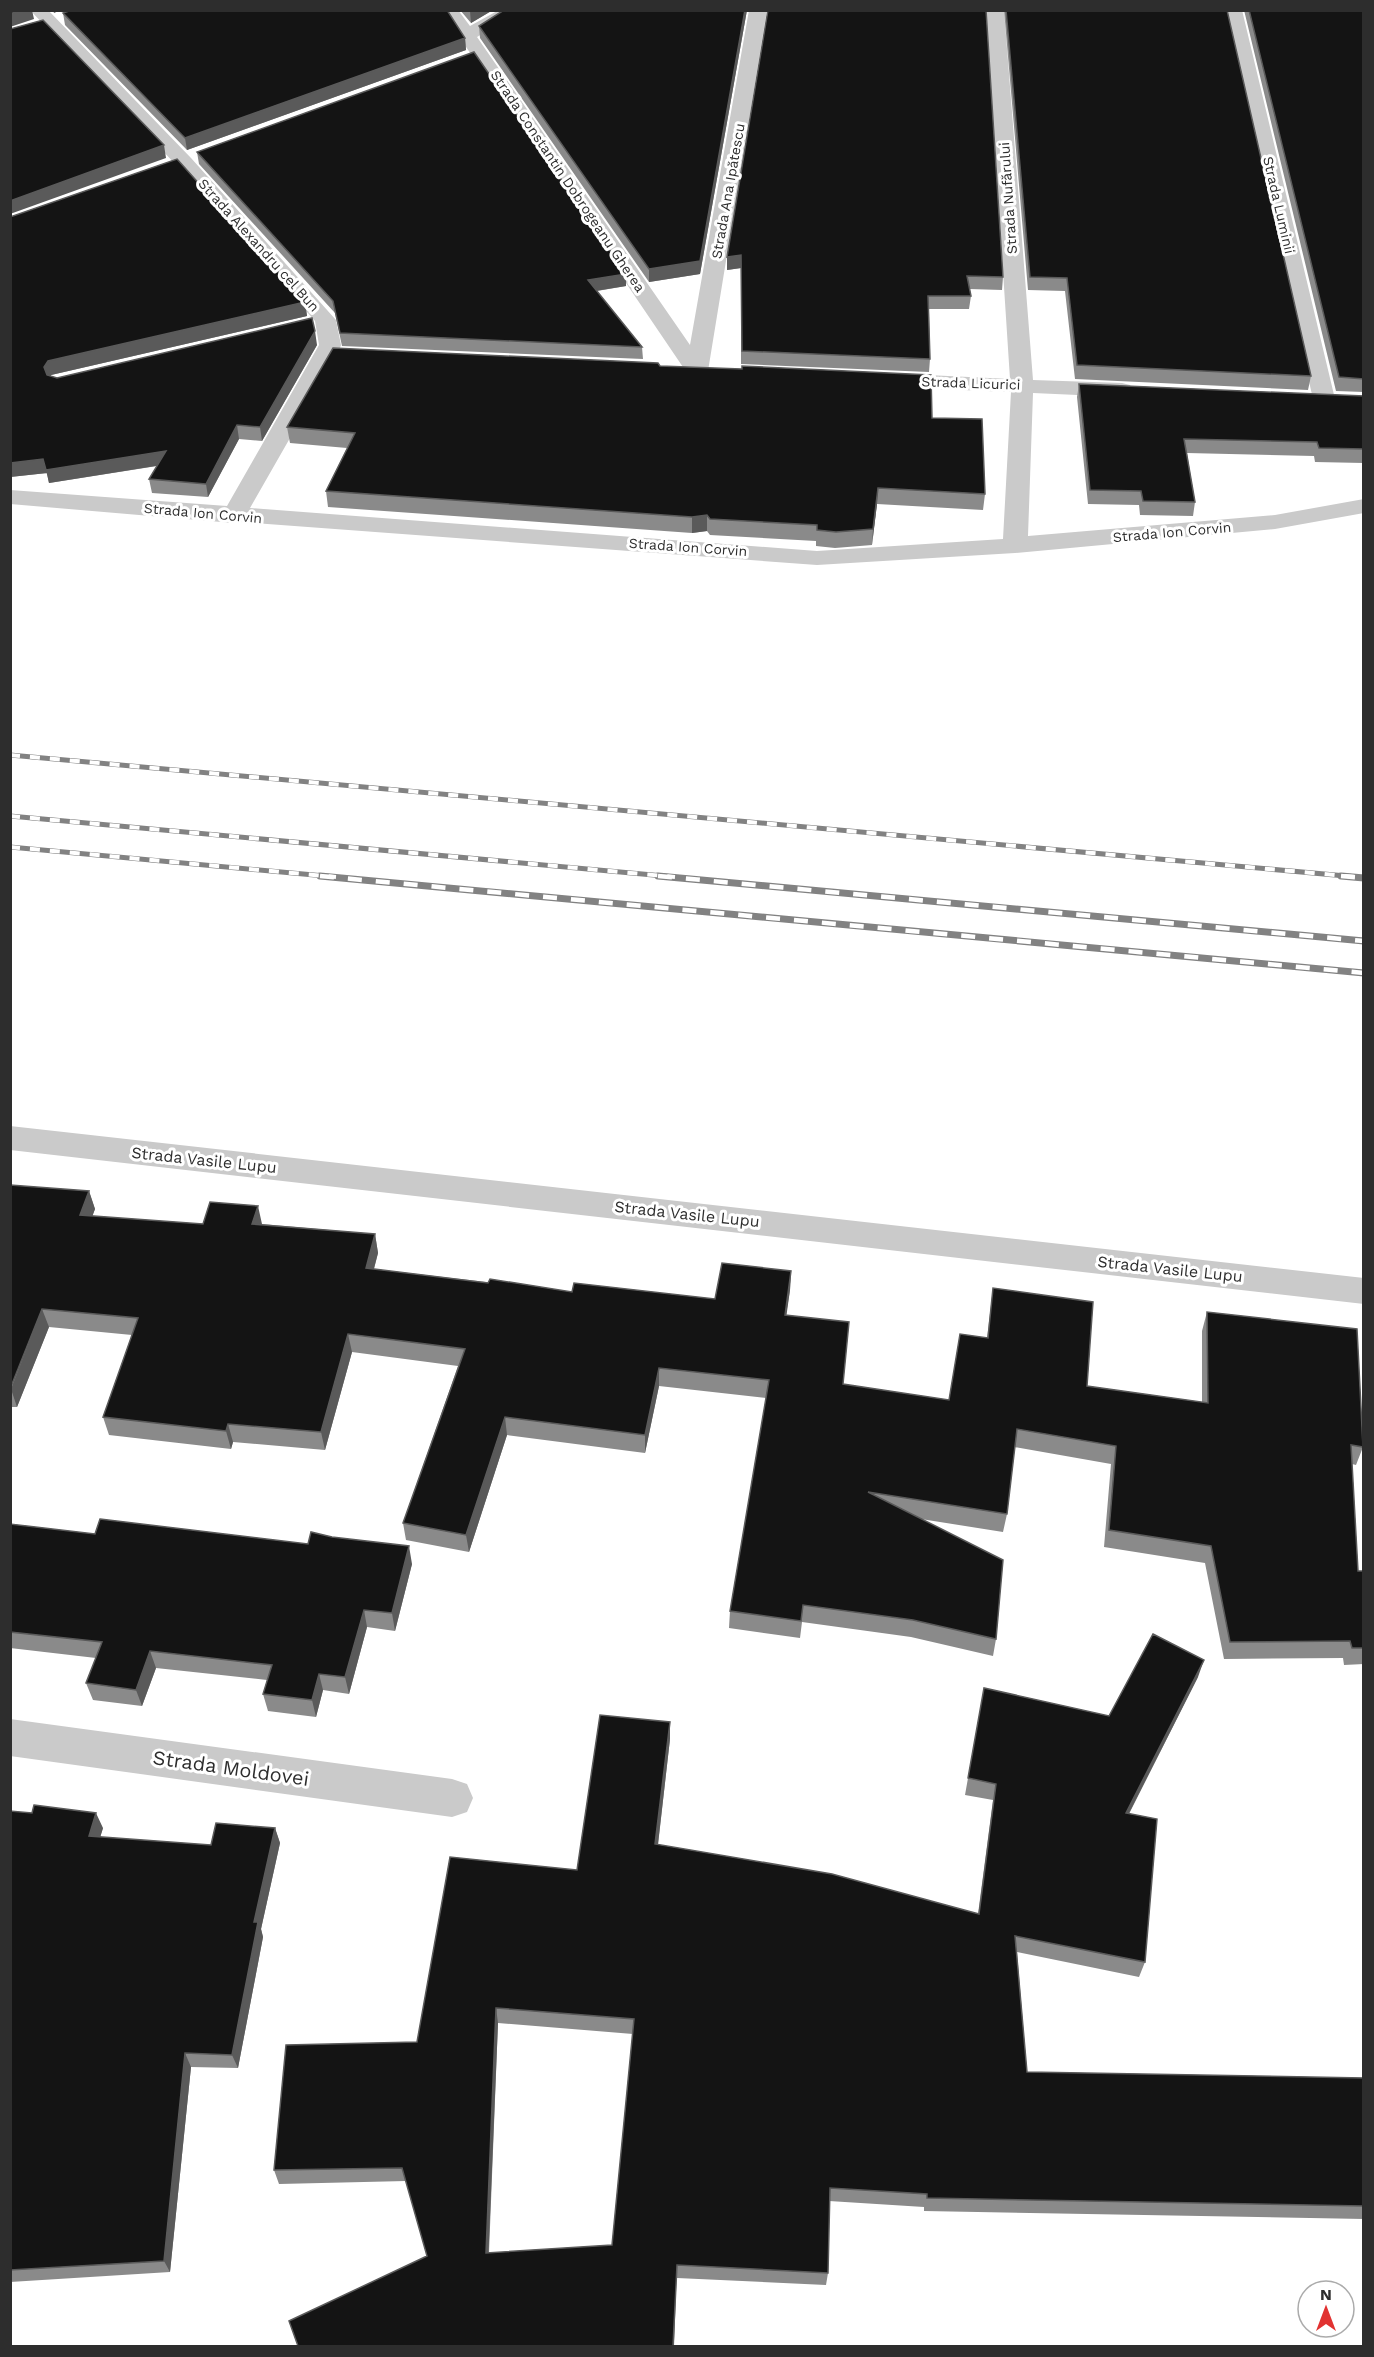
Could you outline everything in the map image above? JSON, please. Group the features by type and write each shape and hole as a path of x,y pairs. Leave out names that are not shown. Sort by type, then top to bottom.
{"street":[{"name":"Strada Constantin Dobrogeanu Gherea","path":"449,10 698,371"},
{"path":"467,34 513,10"},
{"name":"Strada Ana Ipătescu","path":"698,371 758,10"},
{"name":"Strada Nufărului","path":"995,10 1022,386 1015,546"},
{"name":"Strada Luminii","path":"1233,10 1334,399 1301,398"},
{"name":"Strada Alexandru cel Bun","path":"47,19 184,162 325,320 330,345 327,354"},
{"path":"459,61 480,53"},
{"path":"163,170 206,154"},
{"path":"302,325 325,320"},
{"path":"232,516 327,354 352,355"},
{"path":"674,370 721,372"},
{"name":"Strada Licurici","path":"860,378 1138,391"},
{"name":"Strada Ion Corvin","path":"10,497 232,516 817,558 911,555 1275,522 1364,506"},
{"name":"Strada Vasile Lupu","path":"10,1138 1364,1291"},
{"name":"Strada Moldovei","path":"10,1737 452,1798"}],"building":[{"path":"72,10 447,10 465,38 185,138 63,13"},
{"path":"504,10 745,10 700,261 649,269 479,26"},
{"path":"768,10 986,10 1003,277 967,276 971,296 928,296 930,359 742,351 741,255 727,257"},
{"path":"1006,10 1227,10 1311,376 1077,365 1067,278 1030,277"},
{"path":"1249,10 1364,10 1364,379 1339,377"},
{"path":"43,20 164,145 10,201 10,29"},
{"path":"474,52 626,274 588,280 642,347 340,333 333,301 197,152"},
{"path":"177,159 305,302 48,361 44,367 47,375 57,378 312,318 315,331 260,427 237,425 206,484 149,479 166,451 46,470 43,459 10,463 10,217"},
{"path":"333,348 658,363 660,366 742,369 742,366 931,375 932,418 982,419 985,494 878,488 873,529 836,532 817,530 817,525 710,519 707,515 692,517 326,491 355,433 287,427"},
{"path":"1079,384 1364,396 1364,449 1319,448 1317,442 1184,439 1195,502 1143,501 1141,491 1090,490"},
{"path":"10,1185 89,1191 80,1215 203,1224 210,1202 258,1206 252,1224 375,1234 366,1268 488,1283 490,1279 572,1292 574,1283 715,1299 722,1263 791,1271 785,1315 849,1322 843,1384 949,1400 960,1334 988,1338 993,1288 1093,1302 1087,1386 1208,1403 1207,1312 1357,1329 1363,1447 1351,1445 1358,1571 1364,1571 1364,1648 1352,1648 1350,1641 1230,1642 1211,1546 1109,1530 1116,1446 1017,1429 1007,1514 868,1492 1003,1560 996,1639 913,1620 803,1605 801,1621 730,1611 769,1380 659,1368 645,1435 505,1417 466,1535 403,1523 465,1349 348,1334 321,1432 228,1424 226,1431 103,1417 138,1318 42,1309 10,1389"},
{"path":"100,1519 308,1544 311,1532 332,1537 409,1546 392,1613 364,1610 345,1677 319,1674 312,1700 263,1694 272,1665 150,1651 136,1690 86,1683 102,1642 10,1632 10,1524 95,1534"},
{"path":"1153,1634 1204,1660 1126,1813 1157,1819 1145,1962 1015,1936 1027,2072 1364,2078 1364,2206 927,2198 927,2194 830,2188 828,2273 677,2265 673,2346 298,2346 289,2321 427,2256 402,2168 274,2170 286,2045 417,2042 450,1857 577,1870 600,1715 670,1722 655,1844 832,1874 979,1914 996,1784 968,1778 984,1688 1109,1716","holes":["496,2008 634,2019 612,2245 486,2253"]},
{"path":"34,1805 96,1813 89,1836 211,1845 216,1823 275,1828 254,1922 258,1922 232,2055 185,2053 164,2261 10,2270 10,1811 32,1813"}],"railway":[{"path":"10,755 1357,877"},
{"path":"10,816 675,877"},
{"path":"10,847 336,877"},
{"path":"320,876 1364,973"},
{"path":"658,876 1364,941"},
{"path":"1341,876 1364,878"}]}
